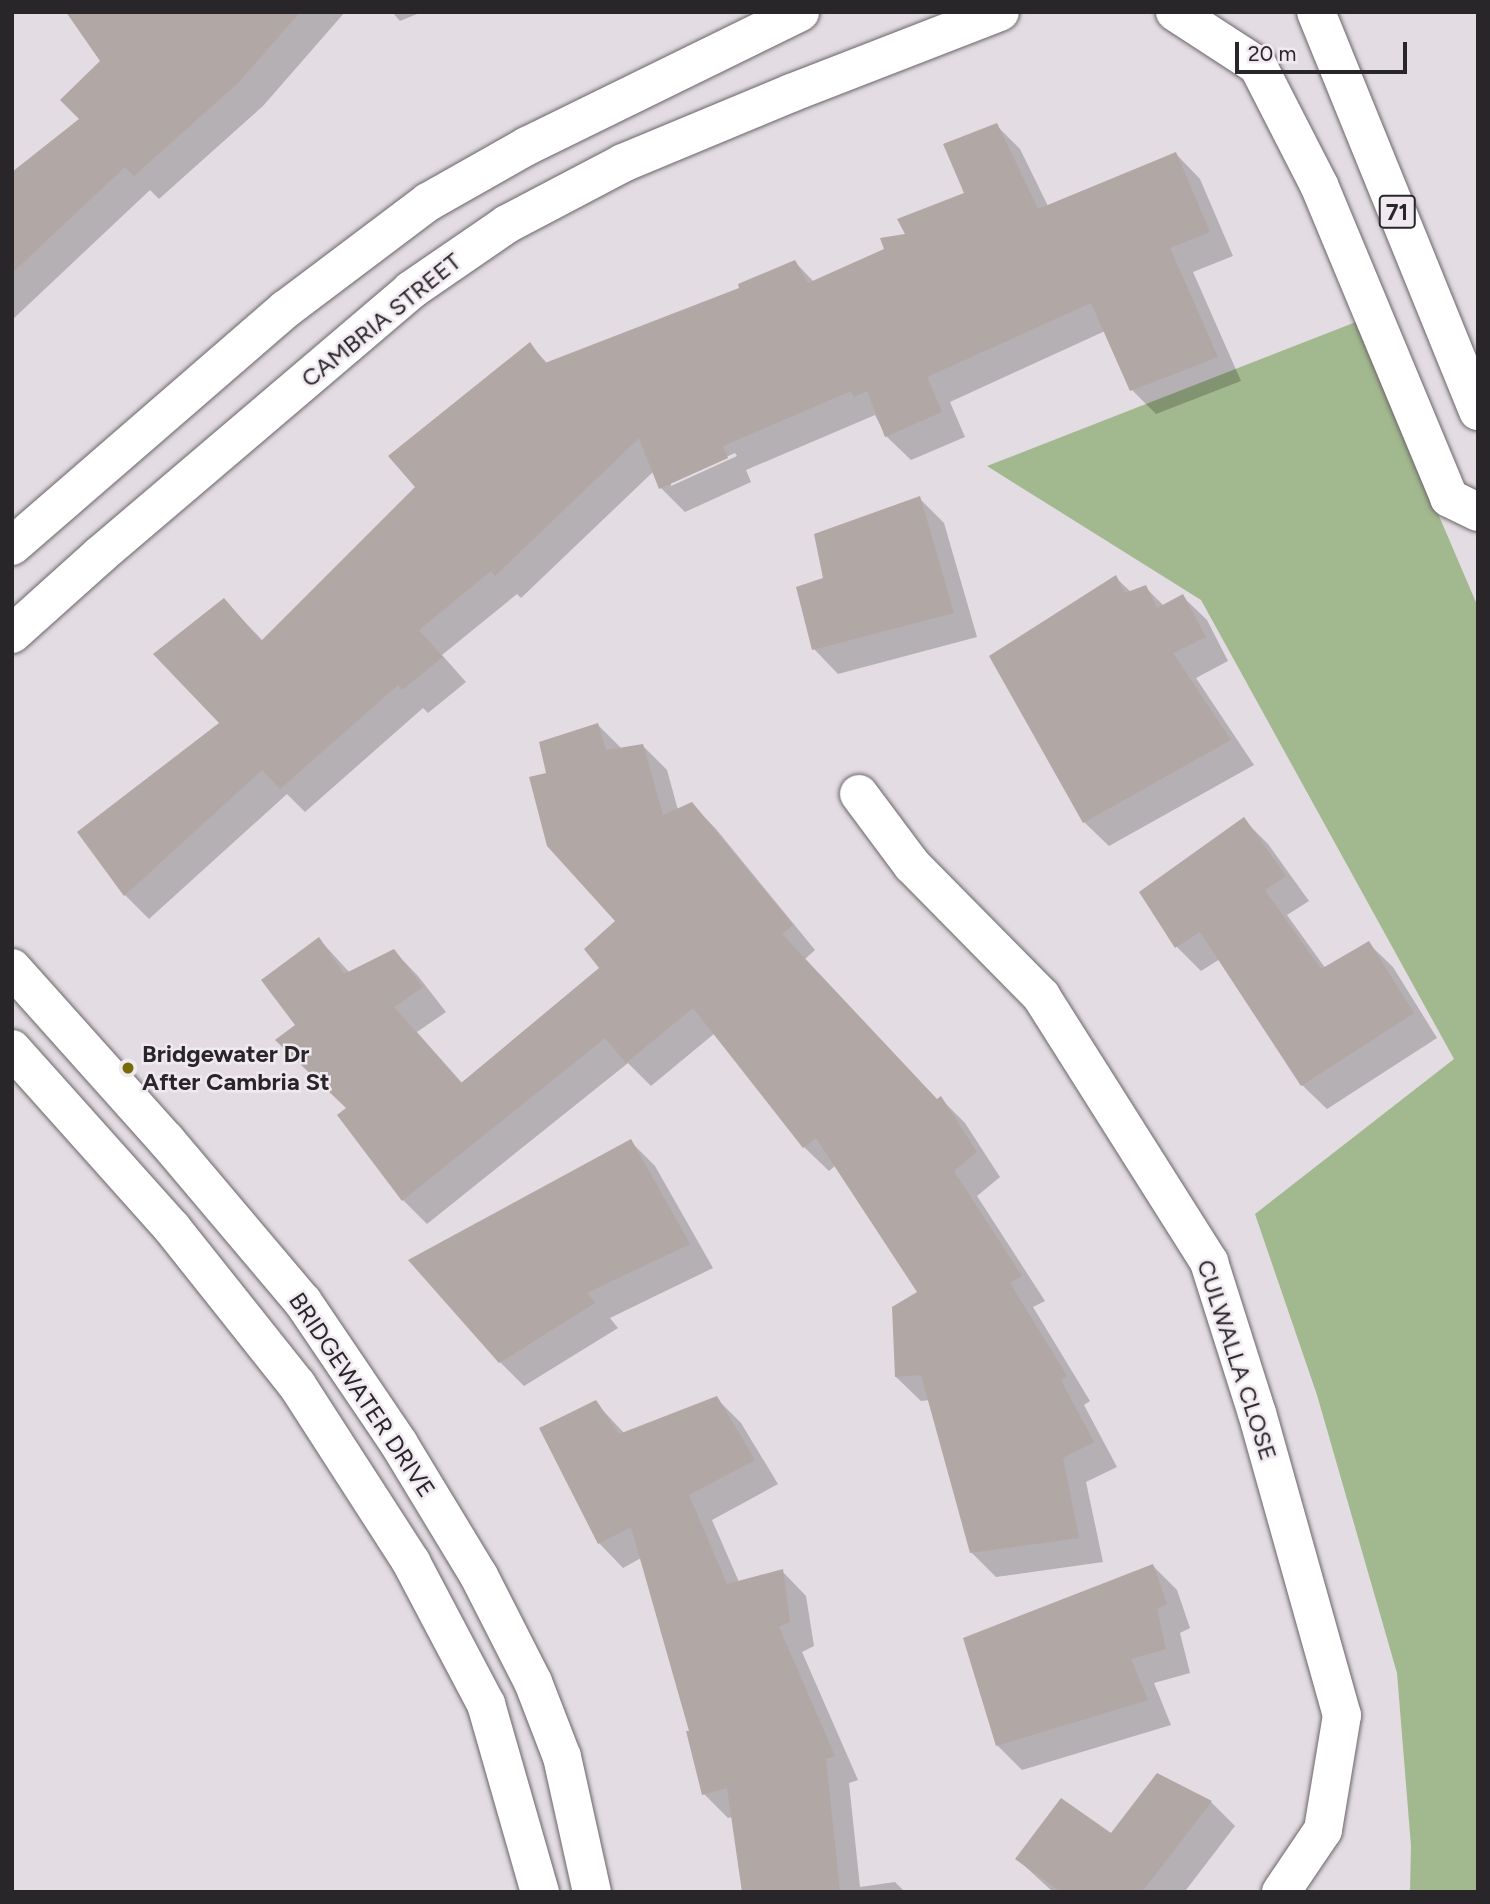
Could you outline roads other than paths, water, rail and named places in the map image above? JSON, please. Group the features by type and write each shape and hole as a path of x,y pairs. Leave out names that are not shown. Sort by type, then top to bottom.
{"main road":[{"path":"12,546 286,309 428,202 527,146 800,12"},
{"name":"CAMBRIA STREET","path":"12,634 100,555 411,290 507,224 623,163 791,93 1000,12"},
{"path":"1175,12 1258,66 1319,185 1449,498 1478,512"},
{"name":"71","path":"1316,12 1478,411"},
{"name":"CULWALLA CLOSE","path":"859,794 912,865 1041,996 1209,1262 1257,1413 1342,1715 1323,1830 1280,1892"},
{"name":"BRIDGEWATER DRIVE","path":"12,968 174,1150 303,1302 406,1455 479,1576 533,1682 562,1757 592,1892"},
{"name":"BRIDGEWATER DRIVE","path":"12,1049 172,1228 289,1374 411,1562 486,1704 540,1892"}],"place":[{"name":"Bridgewater Dr After Cambria St","path":"128,1068"}]}
